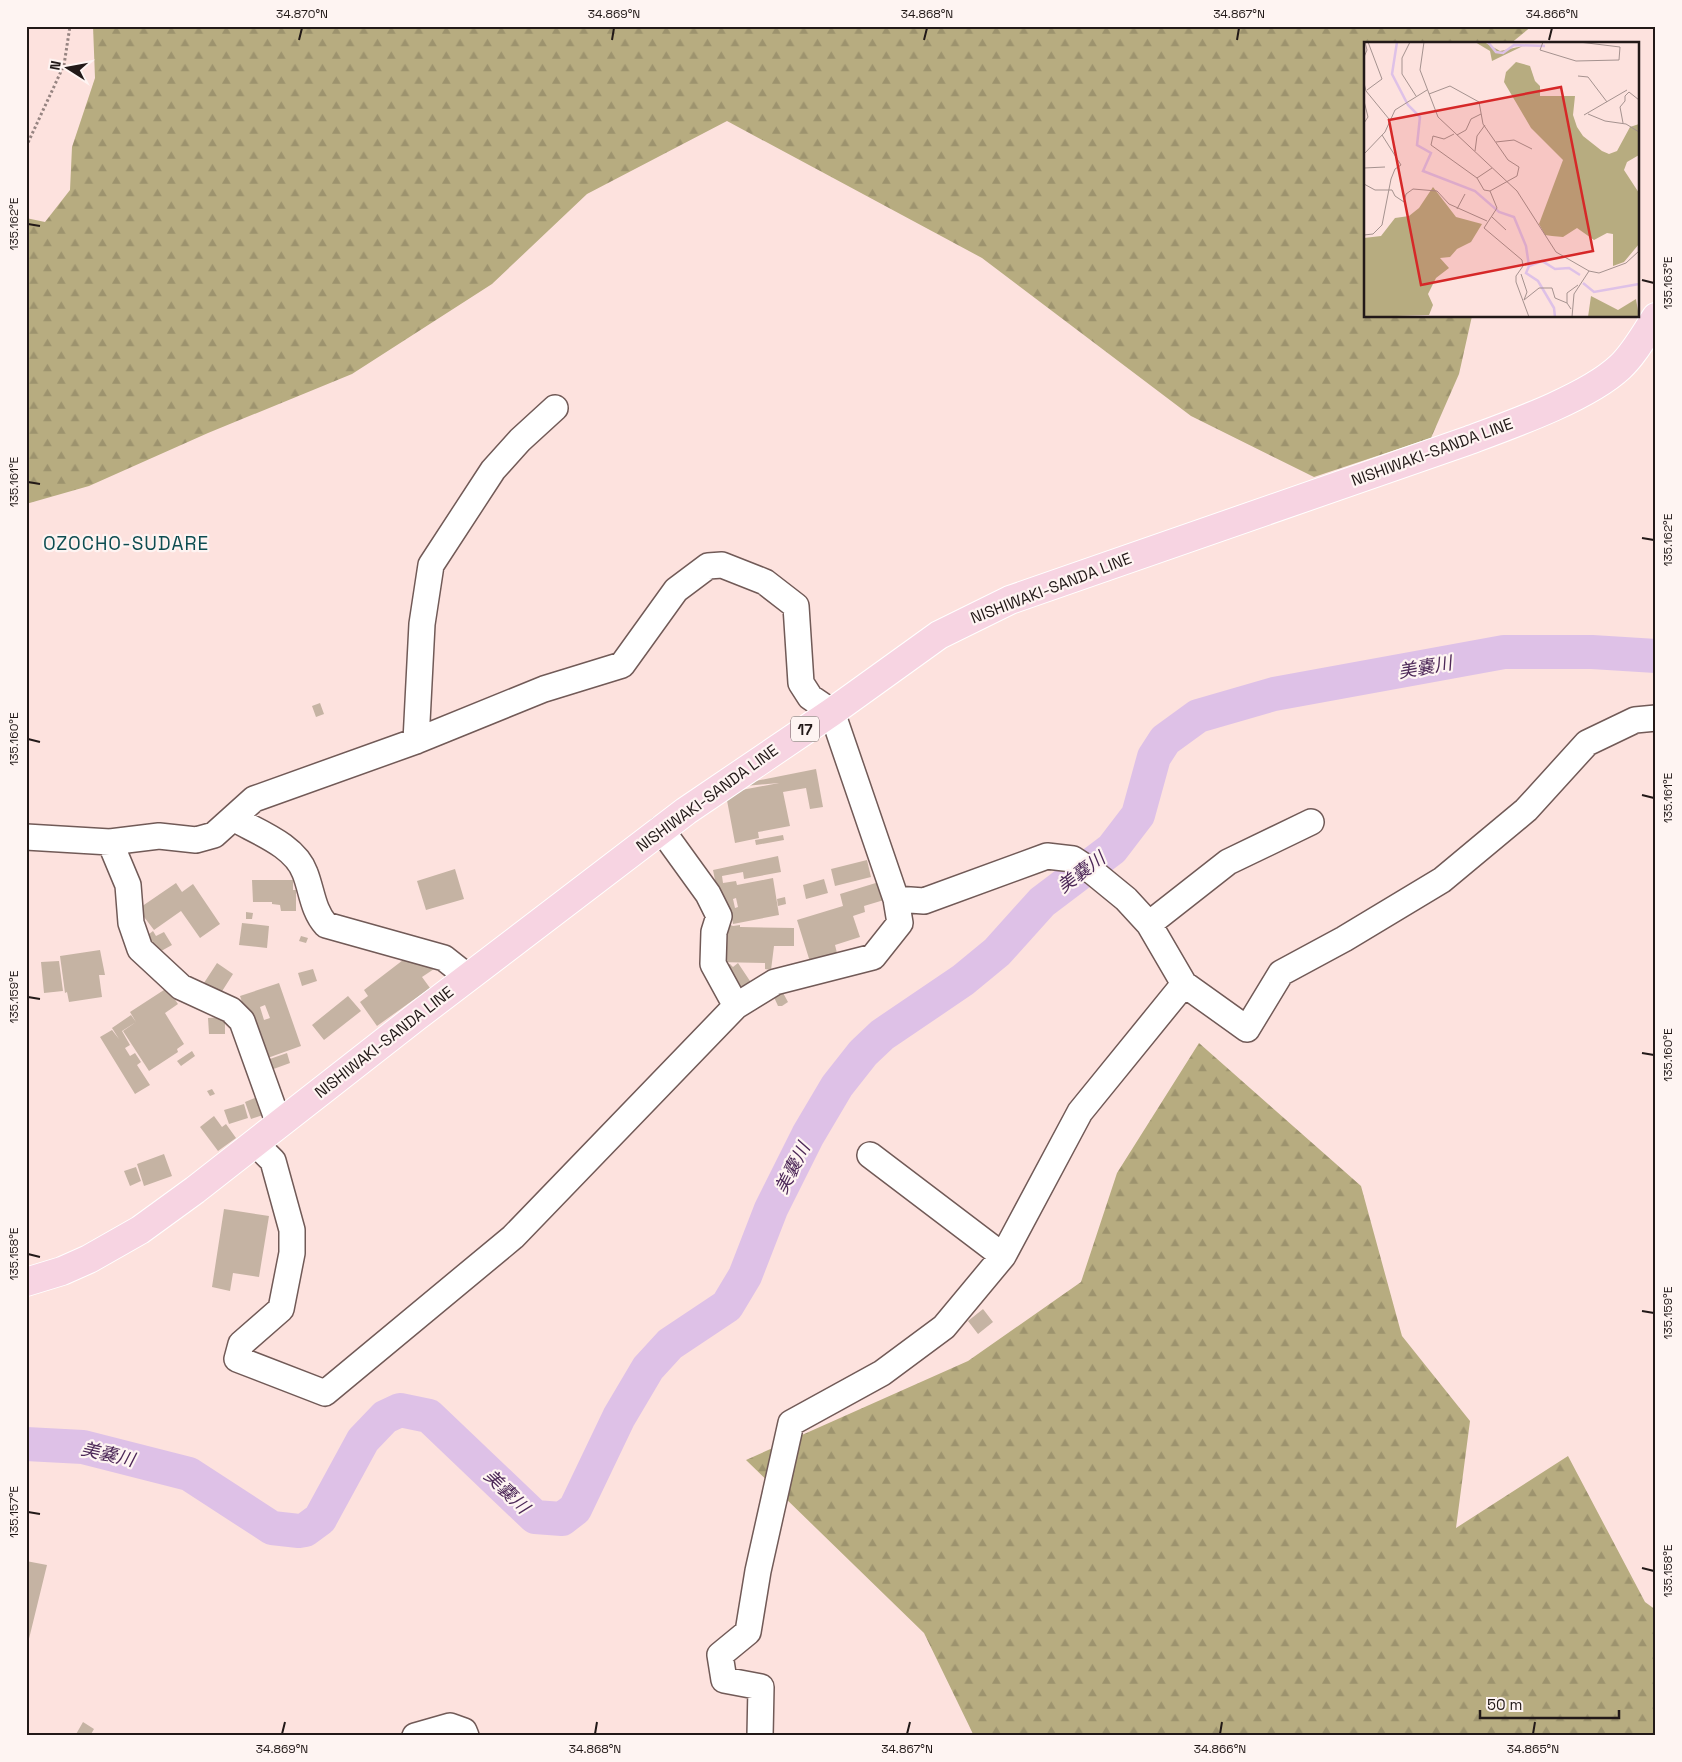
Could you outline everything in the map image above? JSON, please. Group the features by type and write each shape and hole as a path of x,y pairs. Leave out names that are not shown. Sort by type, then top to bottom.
{"main road":[{"name":"NISHIWAKI-SANDA LINE","path":"26,1282 62,1271 114,1246 195,1190 661,829 738,774 832,712 939,635 1010,600 1467,441 1566,400 1593,386 1620,367 1656,317"}],"street":[{"path":"416,742 422,624 431,565 493,470 520,440 555,408"},
{"path":"26,837 110,842 159,836 196,840 214,835 254,799 416,742 544,689 622,665 676,590 708,566 722,565 765,582 796,606 801,683 810,697 832,712 896,899 900,923 873,957 775,982 736,1006 513,1237 325,1393 237,1358 241,1344 281,1309 292,1252 292,1230 273,1161 255,1143"},
{"path":"896,899 924,901 1047,856 1073,859 1093,872 1126,900 1149,924 1184,984 1247,1029 1281,973 1344,939 1442,880 1526,810 1587,743 1635,720 1656,718"},
{"path":"233,818 285,848 304,870 318,916 326,925 444,958 468,977"},
{"path":"1149,924 1228,862 1311,822"},
{"path":"661,829 708,894 719,916 714,932 713,964 736,1006"},
{"path":"110,842 128,885 131,923 140,949 181,988 231,1010 242,1021 279,1124"},
{"path":"760,1736 761,1687 724,1680 720,1655 748,1632 758,1571 791,1423 882,1373 944,1327 1003,1256 1080,1112 1184,984"},
{"path":"870,1156 1003,1256"},
{"path":"415,1736 450,1726 464,1731 466,1736"}],"path":[{"path":"26,147 64,65 70,26"}],"green space":[{"path":"93,26 1532,26 1512,42 1364,42 1364,318 1472,318 1459,374 1431,438 1314,477 1191,416 982,258 727,121 587,194 492,284 352,374 208,433 89,486 26,504 26,218 45,222 70,190 72,147 95,78"},
{"path":"1199,1043 1361,1186 1402,1336 1470,1421 1456,1528 1568,1456 1645,1602 1656,1610 1656,1736 974,1736 924,1633 746,1460 968,1361 1081,1282 1117,1173"}],"building":[{"path":"320,703 324,714 316,717 312,706"},
{"path":"816,769 823,807 810,809 806,788 783,792 790,826 758,832 759,838 735,843 726,795 731,792 779,783 745,786 745,783"},
{"path":"783,835 784,840 756,845 755,840"},
{"path":"778,856 781,872 744,879 743,872 722,876 723,883 736,881 737,885 773,878 779,915 733,924 732,919 723,920 713,870","holes":["736,898 738,907 735,908 733,899"]},
{"path":"867,860 871,877 835,886 831,869"},
{"path":"455,869 464,899 426,910 417,881"},
{"path":"824,879 828,893 806,899 803,885"},
{"path":"252,880 293,880 293,890 296,890 296,911 281,911 280,905 272,904 272,902 253,902"},
{"path":"879,882 884,900 864,906 865,912 853,916 860,937 835,945 838,957 811,965 797,920 843,906 840,894"},
{"path":"176,883 182,892 193,884 220,924 200,938 181,911 154,930 138,909"},
{"path":"785,897 786,904 778,906 777,899"},
{"path":"246,912 253,913 252,919 246,919"},
{"path":"722,922 733,926 740,925 740,927 794,928 794,946 774,946 771,970 765,969 765,963 717,962"},
{"path":"242,923 269,926 267,948 239,945"},
{"path":"153,931 156,936 164,932 172,945 154,955 144,938"},
{"path":"301,936 308,938 306,943 299,941"},
{"path":"100,950 105,975 99,975 102,997 69,1002 67,992 65,993 60,956"},
{"path":"407,957 434,969 422,977 430,988 377,1026 360,1002 368,996 364,990"},
{"path":"59,961 63,991 44,993 41,962"},
{"path":"217,963 233,974 219,996 202,986"},
{"path":"738,963 752,984 737,992 720,965 730,964 733,967"},
{"path":"313,969 317,981 302,986 298,973"},
{"path":"279,983 301,1046 262,1060 240,996","holes":["265,1005 270,1018 264,1020 260,1007"]},
{"path":"167,988 178,1004 165,1013 184,1044 177,1049 178,1052 149,1071 123,1031 136,1022 130,1012"},
{"path":"782,991 788,1002 778,1006 773,995"},
{"path":"348,996 361,1011 324,1040 312,1025"},
{"path":"131,1015 136,1022 122,1031 130,1045 125,1048 130,1056 135,1053 141,1062 137,1065 150,1085 135,1094 100,1037 112,1030 119,1039 112,1028"},
{"path":"225,1017 225,1034 209,1034 208,1018"},
{"path":"192,1051 195,1056 181,1066 177,1061"},
{"path":"287,1053 290,1063 268,1071 264,1061"},
{"path":"212,1089 215,1094 210,1096 207,1091"},
{"path":"257,1097 263,1115 251,1119 245,1102"},
{"path":"244,1104 248,1118 229,1124 224,1110"},
{"path":"214,1116 222,1127 226,1124 236,1138 218,1151 200,1127"},
{"path":"164,1154 172,1176 144,1186 137,1164"},
{"path":"136,1167 141,1181 130,1186 124,1171"},
{"path":"224,1209 269,1216 259,1277 233,1273 230,1291 212,1287"},
{"path":"983,1309 993,1322 978,1334 968,1321"},
{"path":"26,1561 47,1565 27,1647 26,1647"},
{"path":"83,1722 94,1729 90,1736 75,1736"}],"waterway":[{"name":"美嚢川","path":"26,1444 83,1447 189,1474 272,1528 299,1531 305,1530 320,1519 363,1440 385,1417 400,1410 429,1416 535,1517 562,1519 575,1509 619,1417 648,1368 670,1344 727,1306 745,1276 771,1209 808,1135 837,1086 863,1053 882,1035 963,980 997,952 1042,902 1112,849 1138,815 1154,757 1165,740 1198,716 1274,694 1504,652 1592,652 1656,656"}],"district":[{"name":"OZOCHO-SUDARE","path":"126,543"}]}
